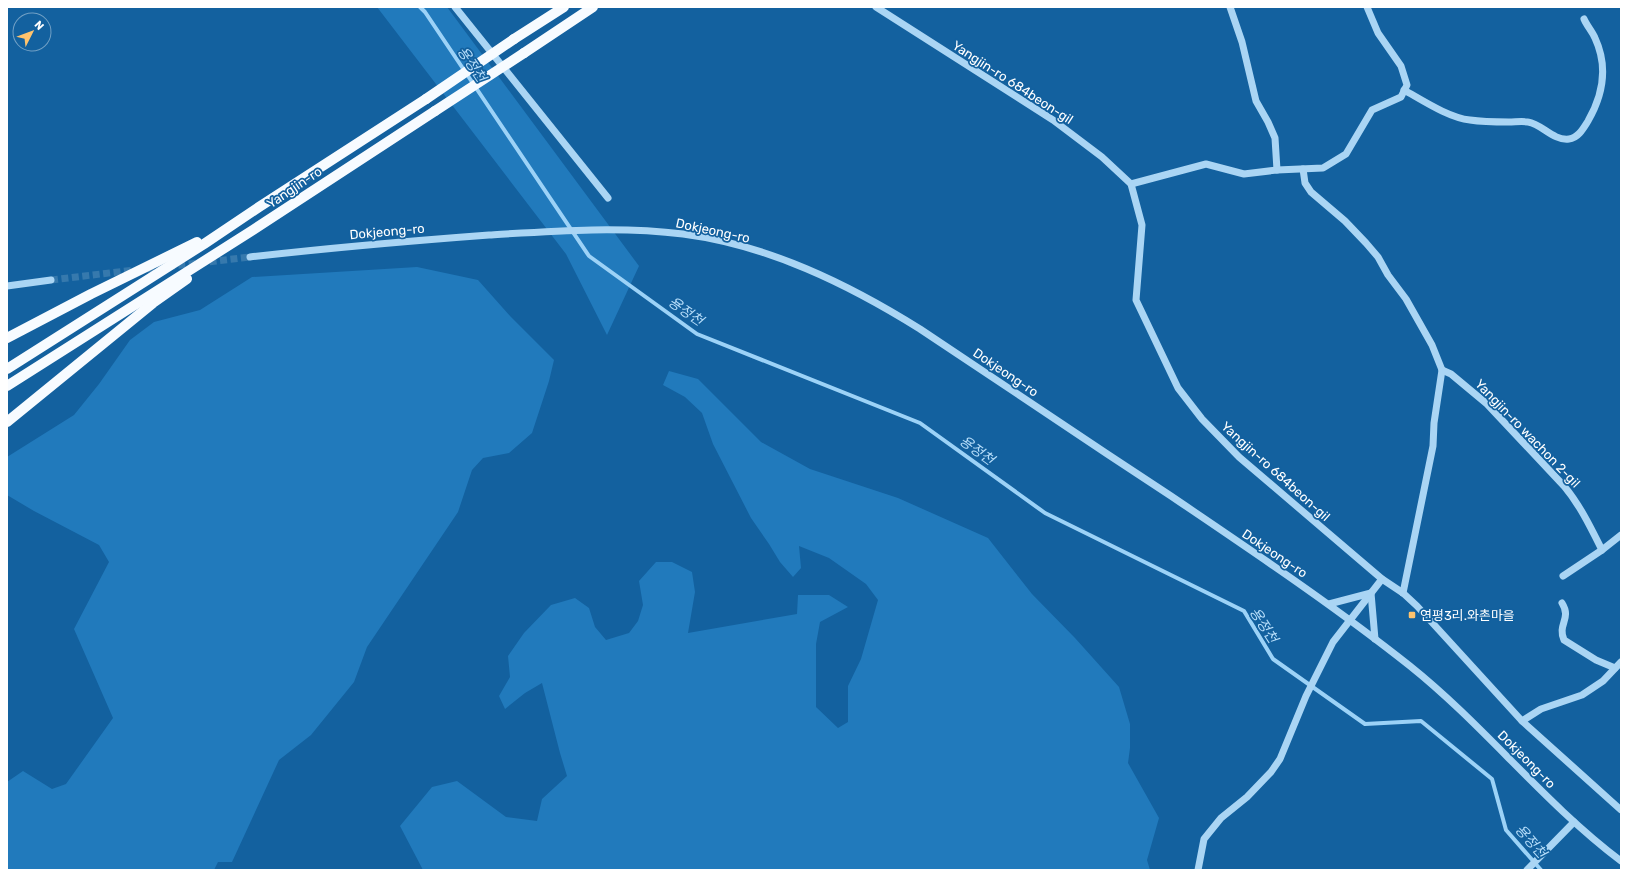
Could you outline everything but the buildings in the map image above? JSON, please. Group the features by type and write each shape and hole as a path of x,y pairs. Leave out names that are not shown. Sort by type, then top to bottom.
{"main road":[{"name":"Yangjin-ro","path":"7,369 204,244 564,7"},
{"name":"Yangjin-ro","path":"7,386 253,230 524,54 593,7"},
{"path":"7,338 91,294 231,226"},
{"path":"7,422 153,303 253,230"}],"street":[{"path":"455,7 608,198"},
{"name":"Yangjin-ro 684beon-gil","path":"876,7 1053,120 1102,156 1131,184 1142,225 1136,300 1178,388 1202,419 1239,457 1382,579 1403,593 1417,606 1522,721 1621,810"},
{"path":"1230,7 1242,42 1256,101 1275,138 1277,170"},
{"path":"1131,184 1206,164 1244,174 1277,170 1323,168 1346,154 1372,110 1401,97 1407,84 1401,66 1378,33 1367,7"},
{"path":"1404,90 1430,105 1468,120 1527,122 1538,124 1558,137 1570,139 1583,130 1598,101 1603,81 1604,68 1595,37 1584,19"},
{"path":"1303,169 1305,183 1311,192 1349,225 1378,257 1388,275 1406,299 1432,345 1436,359 1442,370 1434,423 1433,446 1403,593"},
{"name":"Dokjeong-ro","path":"250,257 350,246 518,233 599,230 683,234 706,238 760,253 818,274 884,307 932,337 1251,550 1350,619 1432,684 1457,706 1574,822 1621,861"},
{"path":"7,286 51,280"},
{"name":"Yangjin-ro wachon 2-gil","path":"1442,370 1451,374 1487,404 1564,486 1572,495 1602,550"},
{"path":"1563,576 1602,550 1621,535"},
{"path":"1198,870 1204,839 1221,818 1260,785 1280,759 1306,696 1333,642 1382,579"},
{"path":"1329,604 1371,593"},
{"path":"1371,593 1375,639"},
{"path":"1562,603 1566,610 1566,616 1562,629 1564,640 1596,660 1615,668"},
{"path":"1522,721 1542,709 1582,696 1603,681 1621,662"},
{"path":"1527,870 1574,822"}],"shaded area":[{"path":"377,7 447,7 639,266 607,335 566,254"},
{"path":"417,267 478,280 511,317 554,360 549,381 532,433 509,453 483,458 472,470 458,512 367,647 354,682 311,735 279,760 232,862 218,862 214,870 7,870 7,782 23,771 52,789 66,784 113,718 74,629 109,562 99,545 7,495 7,457 74,415 99,384 130,340 154,322 200,310 252,277"},
{"path":"669,371 698,379 761,442 810,469 898,498 988,538 1032,594 1075,638 1119,687 1130,724 1130,748 1128,763 1159,818 1147,860 1150,870 423,870 400,826 432,787 457,781 506,817 537,821 542,799 567,776 542,683 525,693 505,709 499,696 510,677 508,656 524,633 551,605 575,598 589,608 595,627 606,640 629,633 638,621 643,605 639,581 656,562 672,562 692,572 695,592 688,633 797,614 798,595 829,595 848,607 820,622 816,644 816,707 838,728 848,722 848,686 861,659 878,600 866,584 829,558 799,546 801,568 793,577 780,562 751,518 713,444 702,413 685,397 663,385"}],"waterway":[{"name":"용정천","path":"420,7 425,12 589,256 697,334 920,423 1045,513 1244,611 1273,659 1365,724 1421,721 1492,779 1506,830 1541,870"}],"tunnel":[{"path":"147,269 250,257"},
{"path":"51,280 134,270"}],"place":[{"name":"연평3리.와촌마을","path":"1412,615"}]}
